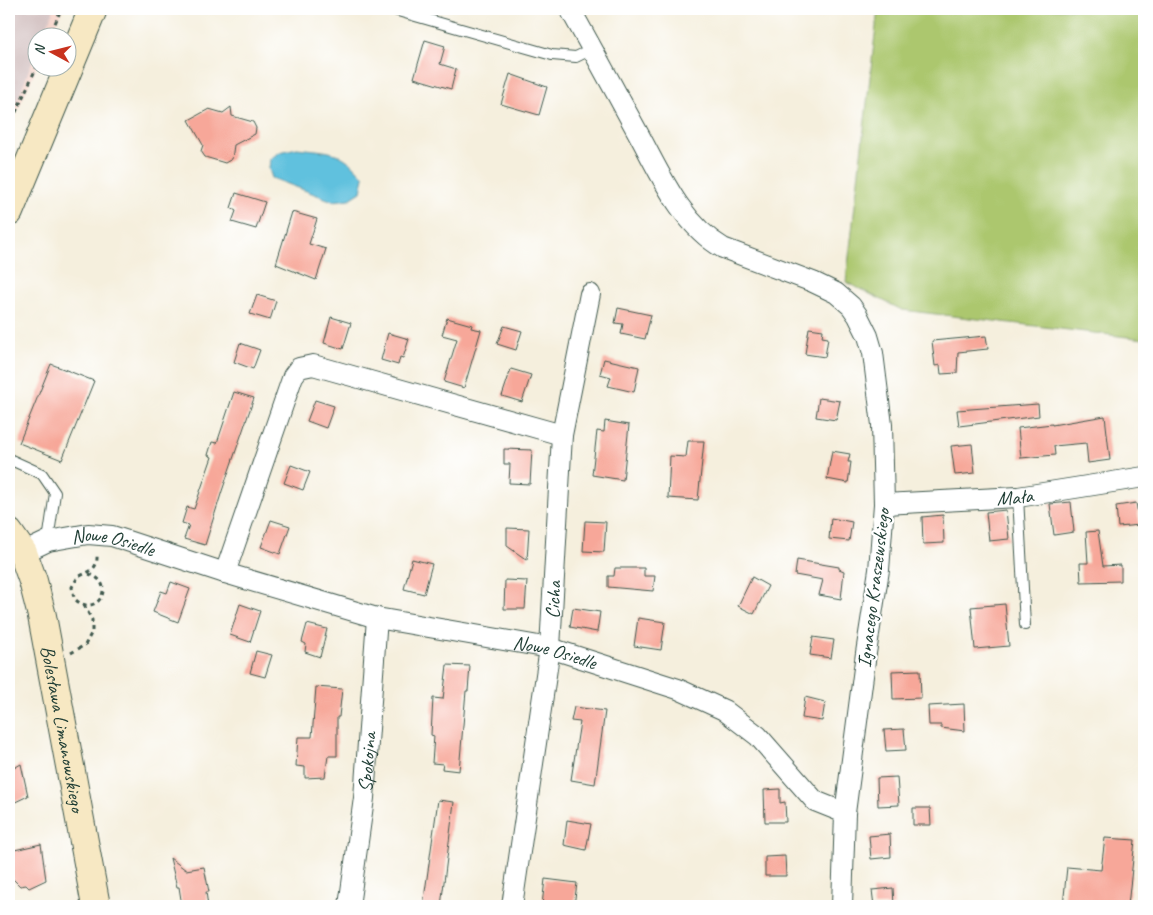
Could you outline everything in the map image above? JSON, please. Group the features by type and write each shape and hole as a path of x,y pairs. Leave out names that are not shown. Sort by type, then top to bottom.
{"street":[{"path":"9,212 20,172 93,9"},
{"name":"Ignacego Kraszewskiego","path":"570,9 667,185 686,215 698,229 723,248 813,282 836,294 851,306 866,330 873,353 882,425 884,504 879,570 845,813 842,906"},
{"name":"Cicha","path":"512,906 550,648 562,435 590,294"},
{"path":"225,573 293,376 299,368 313,365 562,435"},
{"name":"Mała","path":"884,504 1018,497 1144,477"},
{"name":"Nowe Osiedle","path":"16,543 48,541 88,534 112,536 225,573 377,618 550,648 678,689 724,710 758,736 815,801 845,813"},
{"name":"Bolesława Limanowskiego","path":"16,543 34,580 42,616 96,906"},
{"name":"Spokojna","path":"349,906 364,798 377,618"}],"lane":[{"path":"391,9 552,56 576,57 592,49"},
{"path":"9,459 42,474 55,494 48,541"},
{"path":"1018,497 1025,626"},
{"path":"1143,906 1144,898"}],"path":[{"path":"53,28 61,9"},
{"path":"9,127 32,78"},
{"path":"89,574 97,562 96,547"},
{"path":"64,657 85,645 92,632 92,620 84,605 74,598 72,587 78,577 89,574 100,580 103,592 101,598 96,603 84,605"}],"shaded area":[{"path":"9,9 63,9 54,28 28,28 28,78 32,78 9,131"},
{"path":"9,9 54,9 46,28 28,28 28,72 9,121"}],"green space":[{"path":"878,9 1144,9 1144,339 902,310 846,282"}],"water":[{"path":"297,148 327,152 348,161 364,177 361,192 350,199 333,201 272,178 269,169 270,159 280,152"}],"building":[{"path":"425,40 445,46 440,64 456,69 451,89 414,78"},
{"path":"510,74 547,87 539,115 501,104"},
{"path":"231,107 232,116 253,122 256,128 255,134 234,145 232,159 225,163 205,157 201,151 203,145 189,120 209,109 223,113"},
{"path":"236,193 265,202 256,229 232,222 236,211 231,208"},
{"path":"292,212 317,219 309,244 326,249 316,280 276,264"},
{"path":"257,295 276,301 270,320 250,314"},
{"path":"618,308 651,315 645,339 621,334 623,324 615,323"},
{"path":"331,317 351,323 343,349 324,343"},
{"path":"447,318 472,325 471,328 481,330 464,388 444,382 457,339 442,335"},
{"path":"504,326 522,331 516,350 497,344"},
{"path":"809,328 823,330 822,337 828,338 825,357 805,354"},
{"path":"388,333 409,339 403,358 400,357 398,365 381,360"},
{"path":"986,336 988,349 958,352 957,373 941,374 940,365 935,366 932,341"},
{"path":"240,343 260,350 253,369 234,362"},
{"path":"604,359 639,367 634,392 608,386 611,377 600,374"},
{"path":"51,364 94,381 62,460 19,443"},
{"path":"511,369 531,375 522,402 502,396"},
{"path":"234,392 254,398 205,545 184,539 189,525 182,523 187,507 194,509 212,457 208,455 212,442 217,443"},
{"path":"819,398 840,401 836,420 816,417"},
{"path":"315,400 334,406 326,428 307,421"},
{"path":"1038,404 1039,416 959,426 957,410"},
{"path":"1105,416 1110,460 1088,463 1086,443 1054,446 1055,455 1021,458 1018,428 1052,425"},
{"path":"605,421 629,425 623,480 592,475 597,431 604,432"},
{"path":"688,441 704,441 698,500 668,498 670,456 686,457"},
{"path":"972,444 975,473 955,475 951,446"},
{"path":"504,449 532,450 530,484 509,483 510,464 504,464"},
{"path":"832,451 850,454 848,462 851,462 848,483 827,479"},
{"path":"291,465 310,472 303,490 284,483"},
{"path":"1071,502 1074,532 1054,535 1050,504"},
{"path":"1136,503 1140,525 1118,527 1116,506"},
{"path":"1006,510 1009,539 989,541 986,512"},
{"path":"943,515 944,543 923,544 922,517"},
{"path":"831,518 852,522 849,541 829,539"},
{"path":"271,520 290,526 280,554 261,547"},
{"path":"585,521 606,522 604,552 583,551"},
{"path":"507,528 529,529 527,560 507,546"},
{"path":"1098,531 1103,566 1121,565 1121,581 1081,582 1080,563 1088,563 1086,532"},
{"path":"412,559 432,564 424,594 404,589"},
{"path":"797,560 839,567 839,569 844,571 841,599 819,595 823,580 795,575"},
{"path":"615,568 644,568 644,576 655,576 653,591 608,587 608,576 614,576"},
{"path":"752,577 768,586 754,614 738,606"},
{"path":"505,580 527,581 525,609 504,609"},
{"path":"171,582 190,589 178,622 153,612 161,591 167,593"},
{"path":"240,604 260,611 250,642 230,635"},
{"path":"1005,604 1009,646 975,649 971,607"},
{"path":"573,608 600,612 597,632 570,627"},
{"path":"638,618 665,622 661,650 634,646"},
{"path":"307,624 327,629 320,657 305,652 306,644 302,642"},
{"path":"813,637 834,640 831,658 810,655"},
{"path":"256,651 272,655 265,677 250,673"},
{"path":"447,665 470,666 459,771 442,769 443,764 432,763 434,736 431,735 433,698 443,699"},
{"path":"920,670 921,698 893,699 892,671"},
{"path":"316,687 342,689 339,717 337,717 337,756 328,756 325,777 305,778 305,767 296,766 298,737 312,737"},
{"path":"805,697 825,702 822,721 802,718"},
{"path":"964,704 965,731 941,728 941,725 929,725 928,706"},
{"path":"574,707 605,711 595,784 571,780 580,722 571,721"},
{"path":"904,729 906,750 886,751 884,730"},
{"path":"21,764 28,796 9,805 9,771"},
{"path":"897,777 899,805 878,806 877,778"},
{"path":"780,789 780,803 785,802 786,822 765,822 764,790"},
{"path":"438,800 454,802 441,906 423,906"},
{"path":"913,808 930,808 931,825 913,825"},
{"path":"567,820 591,824 586,850 564,845"},
{"path":"890,834 891,857 871,859 869,836"},
{"path":"1105,838 1135,840 1128,906 1063,906 1067,867 1101,870"},
{"path":"41,844 46,880 29,888 26,885 20,886 9,875 10,861 12,860 10,851"},
{"path":"785,856 786,876 765,876 765,857"},
{"path":"170,858 186,870 204,867 209,892 206,892 208,906 182,906 179,887 177,887"},
{"path":"545,879 577,883 574,906 542,905"},
{"path":"893,888 894,906 874,906 872,890"}]}
